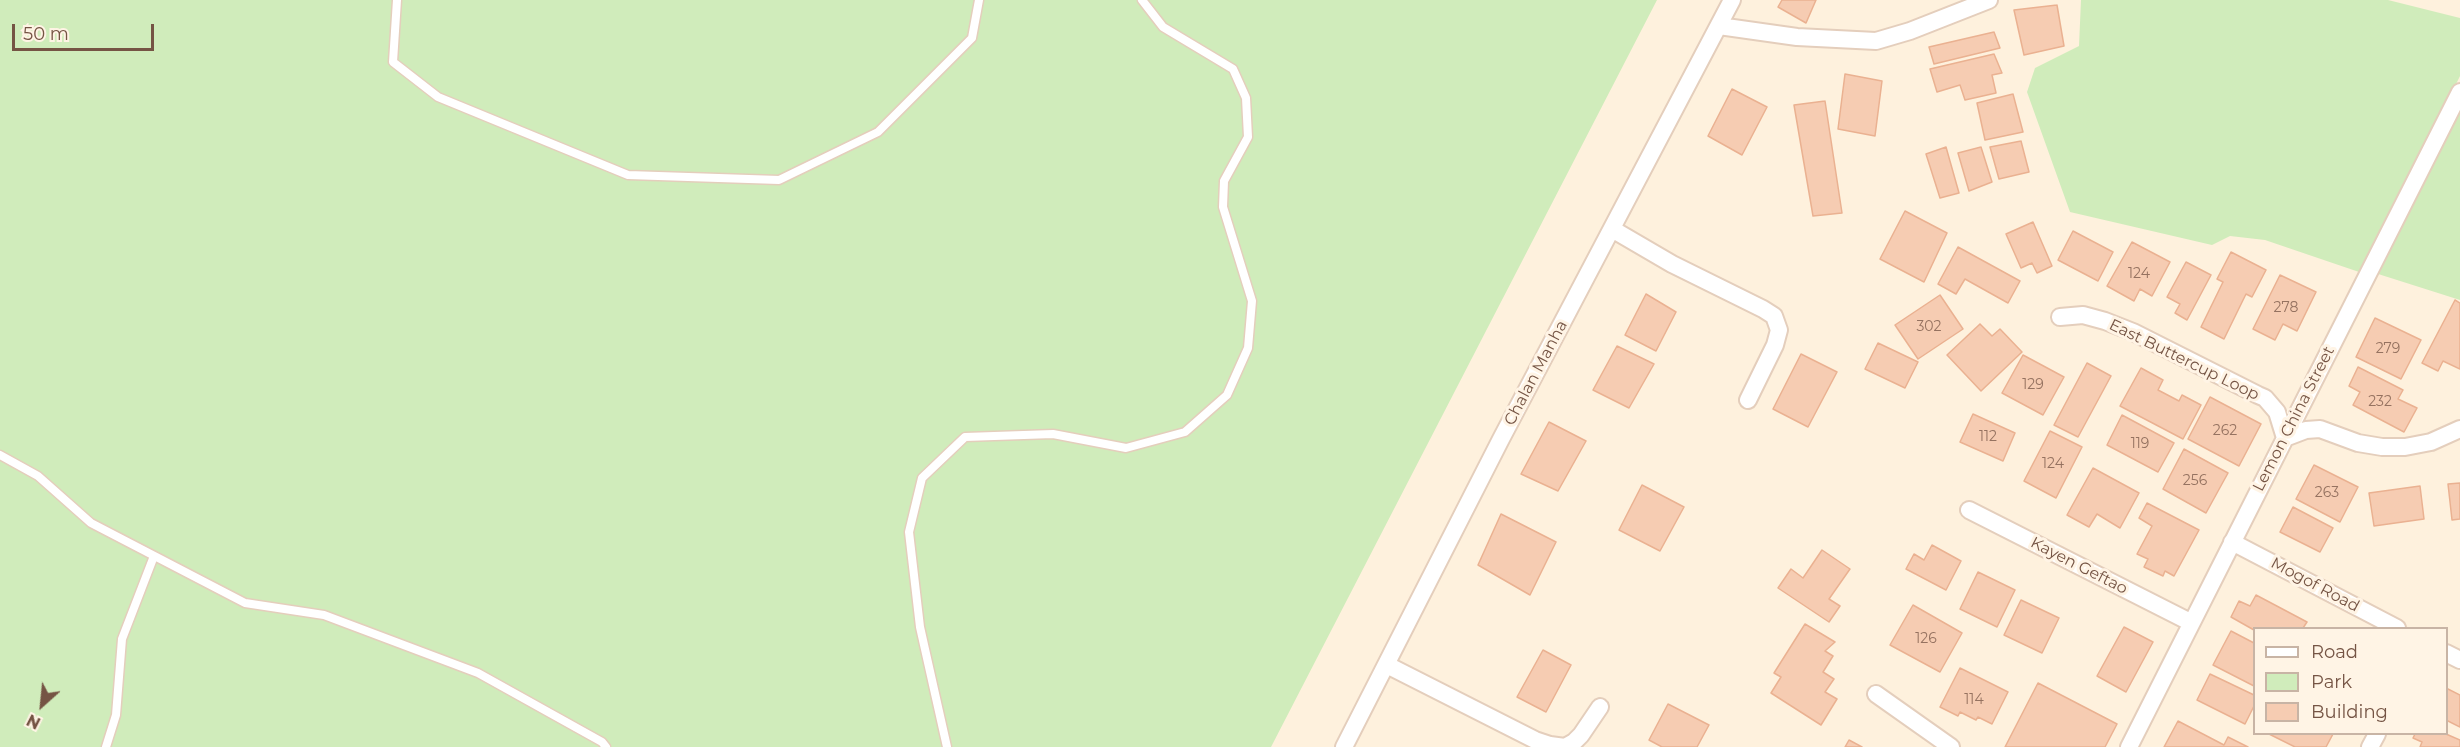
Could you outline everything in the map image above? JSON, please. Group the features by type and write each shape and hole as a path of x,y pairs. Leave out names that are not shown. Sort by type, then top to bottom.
{"street":[{"name":"Chalan Manha","path":"1344,747 1507,429 1732,0"},
{"path":"1719,27 1797,38 1876,41 1910,32 1989,0"},
{"name":"Lemon China Street","path":"2128,747 2190,622 2215,580 2232,542 2460,92"},
{"path":"1612,229 1672,264 1774,316 1779,330 1775,345 1748,400"},
{"name":"East Buttercup Loop","path":"2060,317 2083,315 2133,332 2265,398 2277,412 2285,438"},
{"path":"2285,438 2299,432 2320,429 2358,443 2382,447 2405,447 2431,442 2460,429"},
{"name":"Kayen Geftao","path":"1969,510 2190,622"},
{"name":"Mogof Road","path":"2232,542 2395,627"},
{"path":"1387,665 1550,746 1565,747 1574,742 1600,706"},
{"path":"1876,694 1952,747"}],"lane":[{"path":"397,0 393,62 438,97 627,175 779,180 878,132 972,38 979,0"},
{"path":"947,747 920,627 909,532 922,478 965,437 1053,434 1126,448 1185,432 1227,395 1248,348 1252,301 1223,207 1224,181 1248,137 1246,98 1233,69 1163,27 1142,0"},
{"path":"0,455 38,476 91,523 245,603 324,615 478,673 602,742 606,747"},
{"path":"106,747 116,715 122,639 154,556"}],"green space":[{"path":"0,0 1657,0 1271,747 0,747"},
{"path":"2081,0 2388,0 2460,18 2460,76 2362,273 2265,240 2230,236 2212,245 2070,212 2027,92 2035,68 2079,46"},
{"path":"2460,97 2460,300 2375,273"}],"building":[{"path":"1782,0 1816,0 1806,23 1778,7"},
{"path":"2057,5 2064,46 2024,55 2014,10"},
{"path":"1994,32 2000,48 1934,64 1929,47"},
{"path":"1994,54 2002,73 1992,75 1996,93 1965,100 1960,85 1937,92 1930,69"},
{"path":"1845,74 1882,81 1875,136 1838,129"},
{"path":"1732,89 1767,107 1742,155 1708,136"},
{"path":"2013,94 2023,132 1985,140 1977,103"},
{"path":"1825,101 1842,213 1813,216 1794,105"},
{"path":"2021,141 2029,172 1999,179 1990,147"},
{"path":"1946,147 1959,193 1940,198 1926,154"},
{"path":"1981,147 1992,182 1969,191 1958,153"},
{"path":"1905,211 1947,233 1924,282 1880,259"},
{"path":"2033,222 2052,266 2037,273 2032,263 2021,268 2006,234"},
{"path":"2073,231 2113,252 2098,281 2058,260"},
{"path":"2132,242 2170,262 2152,296 2140,289 2134,301 2107,286"},
{"path":"1958,247 2020,281 2008,303 1965,279 1956,294 1938,284"},
{"path":"2231,252 2266,270 2252,297 2246,294 2224,339 2201,327 2223,282 2217,279"},
{"path":"2186,262 2211,275 2187,320 2175,313 2180,304 2167,297"},
{"path":"2280,275 2316,292 2297,331 2283,324 2275,340 2253,329"},
{"path":"1646,294 1676,312 1656,351 1625,335"},
{"path":"1940,295 1963,329 1918,359 1895,325"},
{"path":"2455,300 2460,303 2460,369 2443,361 2438,371 2422,363"},
{"path":"2375,318 2421,340 2401,379 2356,357"},
{"path":"1980,324 1992,336 2000,329 2022,352 1981,391 1947,355"},
{"path":"1878,343 1918,362 1905,388 1865,369"},
{"path":"1617,346 1654,364 1629,408 1593,390"},
{"path":"1801,354 1837,372 1808,427 1773,409"},
{"path":"2023,355 2064,377 2043,415 2002,393"},
{"path":"2087,363 2111,376 2078,437 2054,425"},
{"path":"2358,367 2403,390 2398,399 2417,408 2404,432 2353,405 2360,392 2349,386"},
{"path":"2141,368 2163,380 2158,390 2179,401 2182,395 2201,405 2183,439 2120,406"},
{"path":"2210,397 2261,424 2239,466 2188,439"},
{"path":"1973,414 2015,433 2003,461 1960,442"},
{"path":"2122,415 2174,443 2158,472 2107,445"},
{"path":"1549,422 1586,441 1558,491 1521,474"},
{"path":"2050,431 2082,447 2056,498 2024,481"},
{"path":"2184,449 2228,473 2206,513 2163,489"},
{"path":"2314,465 2358,487 2340,522 2296,499"},
{"path":"2093,468 2139,493 2120,528 2097,514 2089,527 2067,515"},
{"path":"2460,483 2460,519 2452,520 2448,484"},
{"path":"1642,485 1684,507 1660,551 1619,530"},
{"path":"2420,486 2424,519 2374,526 2369,493"},
{"path":"2147,503 2199,530 2174,576 2165,571 2163,576 2144,567 2148,559 2137,554 2152,526 2139,518"},
{"path":"2293,507 2333,528 2320,552 2280,532"},
{"path":"1501,514 1556,542 1530,595 1478,565"},
{"path":"1932,545 1961,561 1946,590 1906,569 1914,554 1924,560"},
{"path":"1822,550 1850,569 1829,599 1840,606 1829,622 1778,588 1791,569 1803,578"},
{"path":"1978,572 2015,590 1997,627 1960,609"},
{"path":"2256,595 2307,622 2304,627 2253,627 2253,629 2231,617 2239,601 2250,606"},
{"path":"2021,600 2059,618 2042,653 2004,635"},
{"path":"1913,605 1962,633 1940,672 1890,645"},
{"path":"1805,624 1835,642 1825,651 1833,656 1823,672 1834,679 1825,692 1837,699 1821,725 1771,693 1781,677 1774,673"},
{"path":"2124,627 2153,642 2126,692 2097,676"},
{"path":"2231,631 2253,642 2253,685 2213,665"},
{"path":"1543,650 1571,665 1546,712 1517,697"},
{"path":"1960,668 2008,692 1992,724 1978,717 1976,720 1960,712 1958,716 1940,707"},
{"path":"2210,674 2253,695 2253,708 2245,724 2197,700"},
{"path":"2038,683 2117,724 2105,747 2005,747"},
{"path":"2448,689 2460,695 2460,727 2448,721"},
{"path":"1668,704 1709,725 1697,747 1662,747 1649,740"},
{"path":"2178,721 2224,745 2228,737 2248,747 2164,747"},
{"path":"2271,735 2332,735 2326,747 2295,747"},
{"path":"2414,735 2448,735 2460,740 2460,747 2420,747 2422,742 2413,738"},
{"path":"1849,740 1862,747 1845,747"}]}
